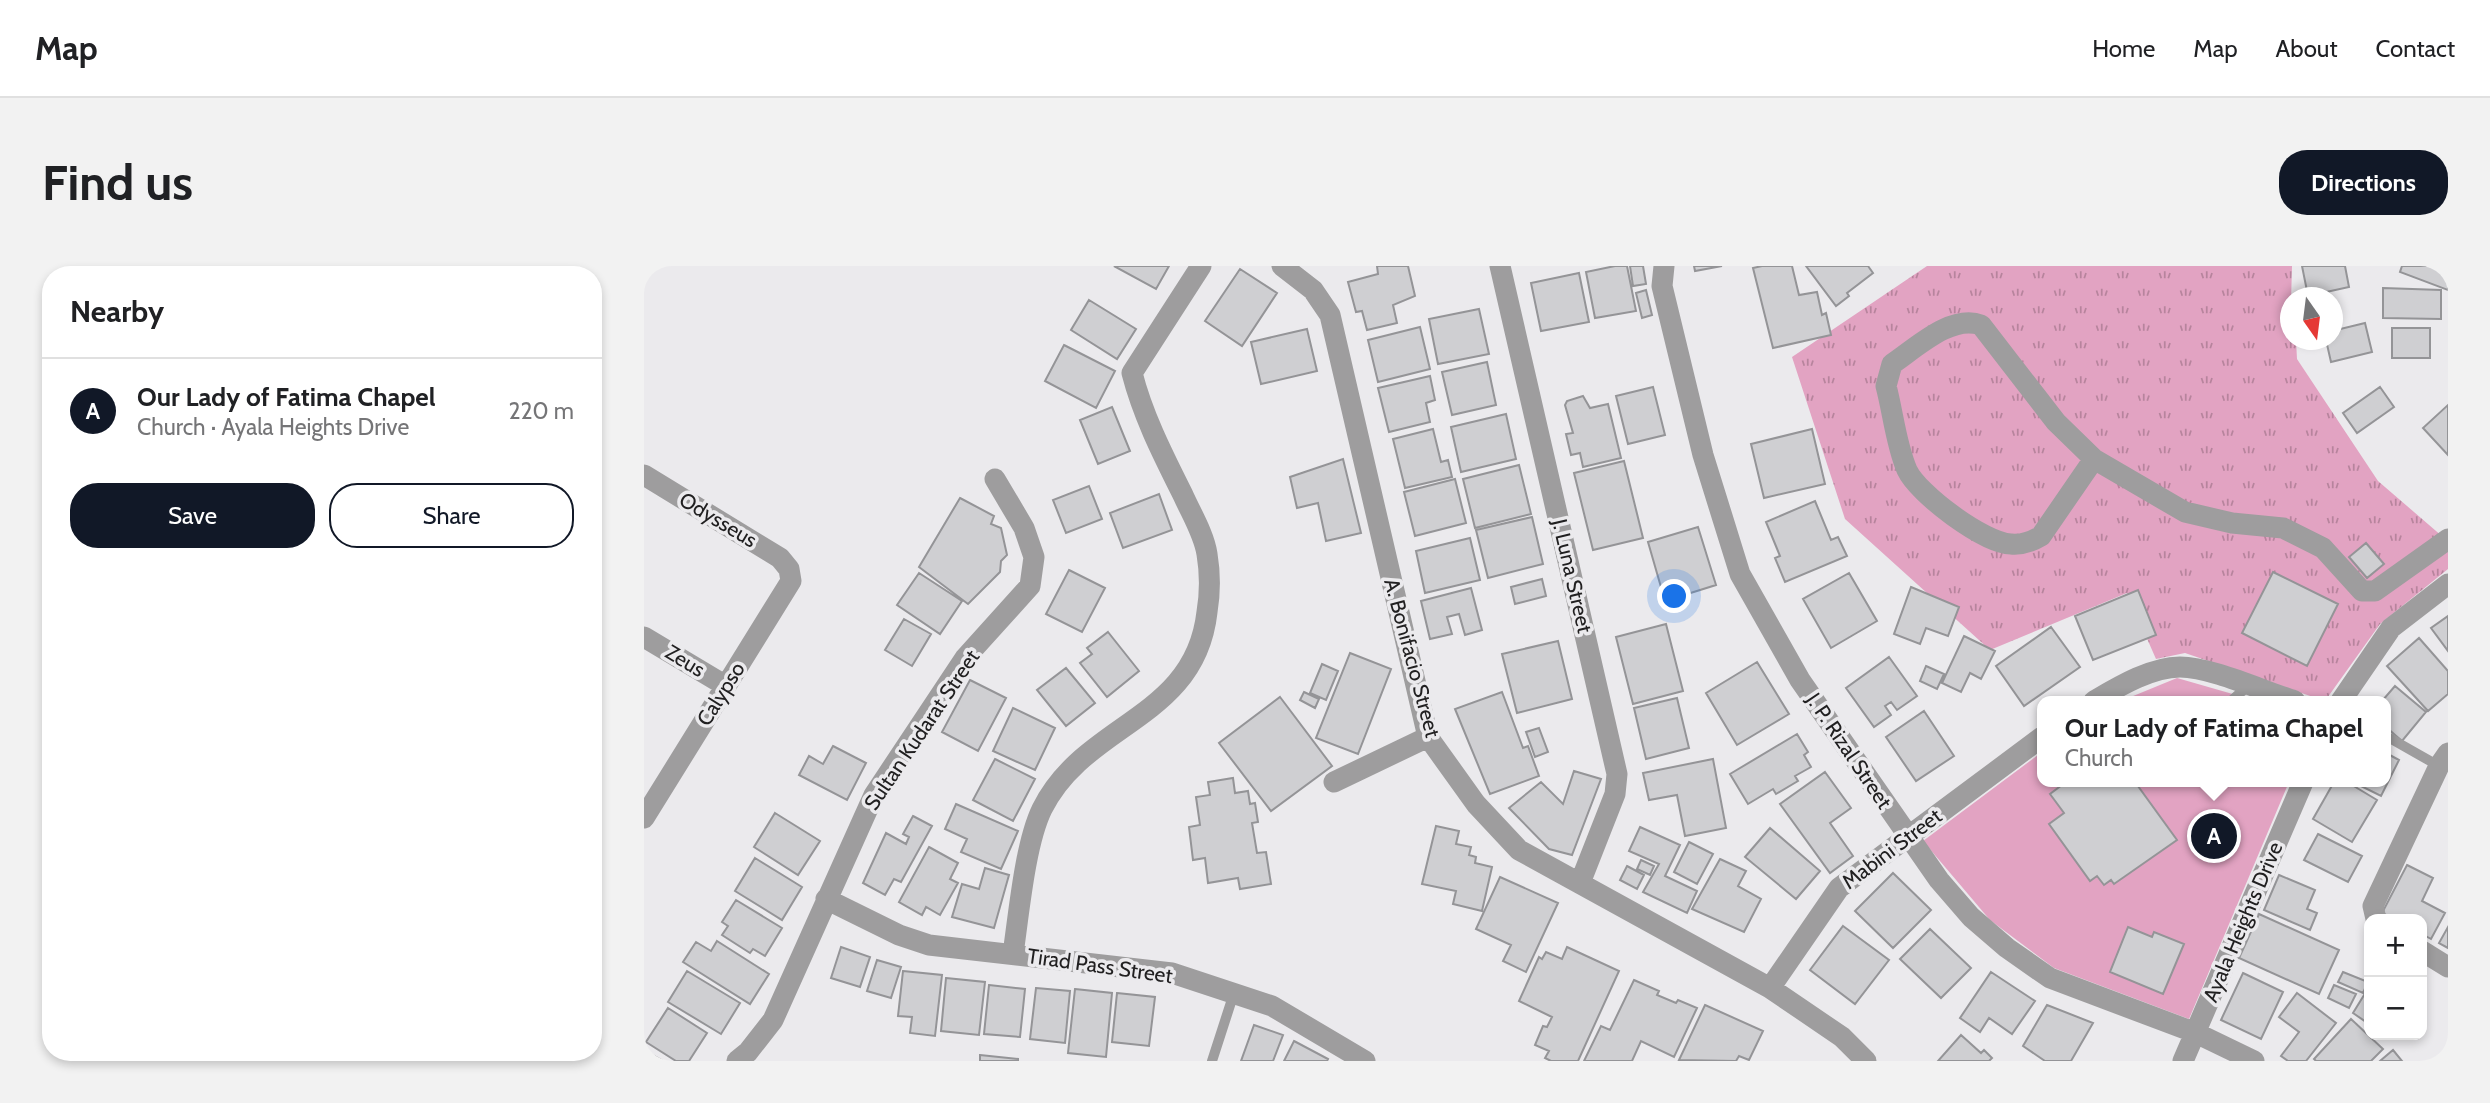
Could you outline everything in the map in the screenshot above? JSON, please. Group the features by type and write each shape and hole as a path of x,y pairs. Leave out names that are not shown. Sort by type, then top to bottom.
{"street":[{"path":"1013,954 1026,868 1042,809 1066,774 1089,750 1171,692 1191,666 1205,634 1209,597 1207,552 1142,411 1132,373 1201,266"},
{"name":"A. Bonifacio Street","path":"1282,266 1312,290 1330,315 1428,737 1476,804 1519,850 1770,988 1842,1037 1866,1061"},
{"name":"J. Luna Street","path":"1500,266 1617,774 1615,794 1580,883"},
{"name":"J. P. Rizal Street","path":"1664,266 1662,286 1703,455 1740,574 1800,680 1907,837 1971,917 2007,948 2050,978 2196,1032 2254,1061"},
{"path":"2094,459 2041,536 2028,543 2009,545 1989,537 1922,492 1907,470 1886,386 1887,374 1892,364 1952,325 1968,320 1980,325 2056,422 2094,459 2185,512 2232,523 2283,528 2323,548 2362,591 2375,591 2448,539"},
{"name":"Odysseus","path":"644,475 780,558 789,569"},
{"name":"Sultan Kudarat Street","path":"737,1061 748,1052 773,1020 874,795 965,658 1030,586 1034,557 1024,527 995,479"},
{"name":"Calypso","path":"647,807 790,581 789,569"},
{"path":"2344,696 2391,628 2448,584"},
{"name":"Zeus","path":"644,637 726,686"},
{"path":"2103,696 2129,682 2176,666 2197,668 2279,696"},
{"path":"1334,782 1428,737"},
{"name":"Mabini Street","path":"1770,988 1839,888 2037,741"},
{"path":"2375,914 2373,906 2445,763"},
{"name":"Ayala Heights Drive","path":"2183,1061 2301,787"},
{"name":"Tirad Pass Street","path":"827,900 899,935 929,945 1172,973 1272,1006 1365,1061"},
{"path":"2427,954 2448,967"}],"lane":[{"path":"2237,696 2248,686"},
{"path":"2391,739 2445,763"},
{"path":"1212,1061 1234,993"}],"green space":[{"path":"1927,266 2292,266 2291,287 2280,287 2280,350 2297,350 2297,359 2378,481 2443,537 2448,534 2448,569 2380,624 2329,696 2310,696 2185,653 2156,659 2127,593 1990,650 1845,519 1792,357"},
{"path":"2177,678 2240,696 2133,696"},
{"path":"2037,756 2037,787 2287,787 2189,1019 2054,968 1990,920 1923,841"}],"building":[{"path":"1114,266 1169,266 1156,289"},
{"path":"1377,266 1408,266 1415,296 1393,305 1397,323 1367,330 1362,311 1356,312 1348,282 1378,274"},
{"path":"1627,266 1636,311 1595,318 1586,272"},
{"path":"1630,266 1643,266 1646,284 1633,286"},
{"path":"1694,266 1722,266 1695,271"},
{"path":"1792,266 1799,295 1817,292 1822,315 1826,313 1831,335 1773,348 1753,268"},
{"path":"1806,266 1868,266 1873,273 1847,293 1849,296 1836,306"},
{"path":"2302,266 2345,266 2349,287 2306,287"},
{"path":"2402,266 2448,266 2448,290 2400,272"},
{"path":"1240,269 1277,293 1242,346 1205,321"},
{"path":"1579,273 1589,322 1541,331 1531,283"},
{"path":"2383,288 2441,290 2441,319 2383,318"},
{"path":"1646,290 1652,315 1642,318 1636,293"},
{"path":"1089,300 1136,329 1117,359 1071,330"},
{"path":"1479,309 1489,354 1438,364 1429,319"},
{"path":"2365,323 2372,352 2331,362 2328,350 2343,350 2343,328"},
{"path":"1420,327 1430,369 1378,382 1368,340"},
{"path":"2392,328 2430,328 2430,358 2392,358"},
{"path":"1307,329 1317,371 1261,384 1251,342"},
{"path":"1064,345 1115,371 1096,408 1045,381"},
{"path":"1487,362 1496,405 1452,415 1442,372"},
{"path":"1430,376 1435,400 1426,403 1430,422 1389,432 1378,388"},
{"path":"1653,387 1665,435 1628,444 1616,396"},
{"path":"2380,387 2394,407 2357,433 2343,413"},
{"path":"1583,396 1590,408 1608,404 1621,458 1583,467 1580,453 1571,455 1566,434 1573,433 1565,405 1567,401"},
{"path":"2448,405 2448,455 2423,428"},
{"path":"1112,407 1130,451 1098,464 1080,420"},
{"path":"1506,414 1516,459 1461,472 1451,427"},
{"path":"1433,429 1441,462 1448,460 1452,477 1405,488 1393,439"},
{"path":"1812,429 1825,484 1764,498 1751,444"},
{"path":"1343,459 1361,533 1326,541 1318,503 1297,508 1290,477"},
{"path":"1624,461 1643,538 1593,550 1574,473"},
{"path":"1519,465 1531,514 1475,528 1463,479"},
{"path":"1455,479 1466,523 1415,536 1404,492"},
{"path":"1089,486 1102,519 1066,533 1053,500"},
{"path":"1159,494 1172,530 1123,548 1110,513"},
{"path":"960,498 994,516 991,524 1001,528 1007,555 1001,561 1000,572 968,604 919,567"},
{"path":"1815,501 1831,540 1838,537 1847,556 1785,582 1775,558 1780,556 1766,522"},
{"path":"1532,517 1543,564 1488,578 1476,530"},
{"path":"1698,527 1716,585 1665,601 1648,542"},
{"path":"1470,538 1480,580 1425,593 1416,551"},
{"path":"2366,543 2384,564 2367,578 2349,557"},
{"path":"1069,570 1105,588 1082,632 1046,614"},
{"path":"2273,572 2338,604 2307,666 2242,633"},
{"path":"919,573 962,601 940,634 897,605"},
{"path":"1849,573 1877,621 1831,648 1803,599"},
{"path":"1542,579 1546,596 1515,604 1511,587"},
{"path":"1911,587 1959,607 1948,636 1926,628 1920,644 1894,634"},
{"path":"1471,588 1482,630 1465,635 1459,614 1447,617 1452,634 1430,639 1421,601"},
{"path":"2138,590 2156,635 2093,660 2075,616"},
{"path":"2448,616 2448,651 2431,628"},
{"path":"904,619 931,634 912,666 885,650"},
{"path":"1666,624 1683,691 1633,704 1616,637"},
{"path":"2051,627 2080,667 2024,706 1996,666"},
{"path":"1108,632 1139,671 1107,697 1080,663 1092,654 1087,648"},
{"path":"1964,636 1995,651 1981,679 1970,673 1961,692 1942,683"},
{"path":"2419,638 2448,671 2448,694 2428,711 2387,666"},
{"path":"1558,641 1572,699 1517,713 1502,654"},
{"path":"1350,653 1391,669 1358,754 1316,738"},
{"path":"1889,657 1917,696 1897,710 1891,702 1885,706 1891,715 1874,727 1846,688"},
{"path":"1757,662 1789,714 1737,745 1706,693"},
{"path":"1322,664 1338,671 1326,700 1310,693"},
{"path":"1926,666 1944,674 1937,689 1920,681"},
{"path":"1066,668 1095,703 1066,726 1037,690"},
{"path":"970,680 1006,698 978,751 942,732"},
{"path":"2395,686 2426,712 2402,741 2391,731 2391,696 2386,696"},
{"path":"1304,692 1319,699 1315,708 1300,700"},
{"path":"1502,692 1523,748 1528,746 1539,776 1490,794 1455,709"},
{"path":"1280,697 1332,766 1271,811 1219,743"},
{"path":"1677,698 1689,748 1646,759 1634,708"},
{"path":"1013,708 1055,728 1035,770 993,751"},
{"path":"1924,711 1954,756 1916,781 1886,737"},
{"path":"1539,728 1548,752 1535,757 1526,732"},
{"path":"1797,734 1808,752 1804,755 1811,767 1795,776 1798,781 1776,794 1773,789 1748,804 1730,774"},
{"path":"833,746 866,763 847,800 799,775 809,756 823,764"},
{"path":"2391,756 2399,760 2391,776"},
{"path":"995,759 1035,779 1013,821 973,800"},
{"path":"1713,759 1726,828 1685,836 1677,795 1649,800 1643,773"},
{"path":"1574,771 1601,779 1572,855 1549,849 1509,808 1541,782 1563,804"},
{"path":"1825,772 1851,808 1830,823 1853,856 1830,873 1780,804"},
{"path":"1233,778 1235,793 1248,791 1250,804 1255,803 1258,822 1252,823 1257,853 1266,852 1271,884 1240,889 1238,878 1208,883 1205,858 1193,860 1189,827 1200,825 1196,797 1210,795 1208,782"},
{"path":"2059,787 2139,787 2177,840 2114,884 2111,880 2104,885 2097,876 2090,881 2049,824 2064,813 2050,794"},
{"path":"2331,787 2355,787 2377,800 2352,842 2313,819"},
{"path":"2363,787 2386,787 2381,796"},
{"path":"956,804 1018,831 1001,869 961,852 967,839 945,829"},
{"path":"775,813 820,841 798,875 754,847"},
{"path":"913,816 932,826 901,882 894,879 885,895 863,883 886,833 906,844 909,837 903,834"},
{"path":"1436,826 1459,831 1456,844 1471,847 1469,855 1476,857 1475,863 1492,867 1482,911 1453,904 1456,891 1422,884"},
{"path":"1640,827 1680,845 1665,876 1697,891 1687,913 1643,892 1659,864 1629,851"},
{"path":"1770,828 1820,871 1796,899 1745,857"},
{"path":"2318,834 2362,856 2348,882 2304,860"},
{"path":"1689,842 1713,854 1697,884 1674,872"},
{"path":"929,847 958,863 950,879 958,883 940,915 926,907 922,915 899,902"},
{"path":"755,858 802,887 782,920 735,891"},
{"path":"1720,859 1746,871 1738,886 1761,899 1744,932 1692,909"},
{"path":"1641,860 1654,866 1650,875 1637,869"},
{"path":"2407,865 2433,878 2422,901 2445,913 2431,939 2427,937 2427,914 2382,913"},
{"path":"1627,866 1644,875 1637,889 1620,880"},
{"path":"985,868 1009,875 994,928 952,917 962,884 979,889"},
{"path":"1893,873 1931,910 1893,948 1855,911"},
{"path":"2279,875 2315,890 2307,909 2317,913 2310,930 2264,910"},
{"path":"1500,877 1558,903 1526,972 1503,961 1511,945 1476,929"},
{"path":"736,900 782,928 765,956 753,949 750,953 722,935 728,926 722,922"},
{"path":"2259,914 2339,950 2319,994 2239,958"},
{"path":"1843,926 1889,960 1855,1004 1810,970"},
{"path":"2128,927 2152,937 2154,932 2184,944 2163,994 2110,972"},
{"path":"2448,927 2448,948 2439,943"},
{"path":"1930,929 1971,968 1941,998 1900,959"},
{"path":"717,941 769,974 750,1004 683,962 696,942 711,951"},
{"path":"841,947 870,957 860,987 831,978"},
{"path":"1567,947 1619,971 1578,1061 1551,1061 1545,1058 1549,1051 1535,1045 1543,1026 1547,1027 1552,1017 1519,1001 1539,957 1542,959 1546,952 1562,959"},
{"path":"877,960 901,967 891,998 867,991"},
{"path":"687,971 740,1003 721,1034 668,1002"},
{"path":"903,971 942,975 935,1036 910,1033 912,1017 898,1016"},
{"path":"1991,972 2035,1001 2012,1034 1989,1018 1980,1032 1960,1018"},
{"path":"2343,972 2364,980 2364,991 2363,993 2338,982"},
{"path":"2243,973 2283,992 2261,1039 2221,1020"},
{"path":"946,978 985,982 979,1035 941,1031"},
{"path":"1634,980 1659,991 1657,995 1697,1008 1674,1057 1641,1041 1632,1061 1584,1061 1601,1026 1610,1030"},
{"path":"989,985 1025,989 1020,1037 984,1034"},
{"path":"2334,985 2356,994 2349,1008 2328,998"},
{"path":"1036,988 1070,991 1065,1043 1030,1039"},
{"path":"1075,989 1112,993 1106,1057 1068,1053"},
{"path":"1117,993 1155,997 1149,1046 1112,1042"},
{"path":"2297,993 2336,1023 2306,1061 2288,1061 2281,1056 2299,1032 2279,1017"},
{"path":"2364,995 2364,1021 2353,1013"},
{"path":"1705,1005 1763,1031 1749,1060 1739,1056 1736,1061 1679,1060"},
{"path":"2047,1005 2093,1023 2071,1061 2045,1061 2023,1046"},
{"path":"668,1008 707,1033 689,1061 676,1061 646,1042"},
{"path":"2351,1019 2364,1031 2364,1040 2373,1040 2383,1049 2371,1061 2314,1059"},
{"path":"1254,1025 1283,1035 1273,1061 1241,1061"},
{"path":"1961,1035 1981,1053 1984,1050 1992,1058 1989,1061 1938,1061"},
{"path":"1294,1041 1328,1059 1327,1061 1284,1061"},
{"path":"644,1050 663,1061 644,1061"},
{"path":"2393,1050 2402,1061 2380,1061"},
{"path":"980,1055 1018,1059 1018,1061 980,1061"}],"place":[{"name":"Our Lady of Fatima Chapel","path":"2214,836"}]}
